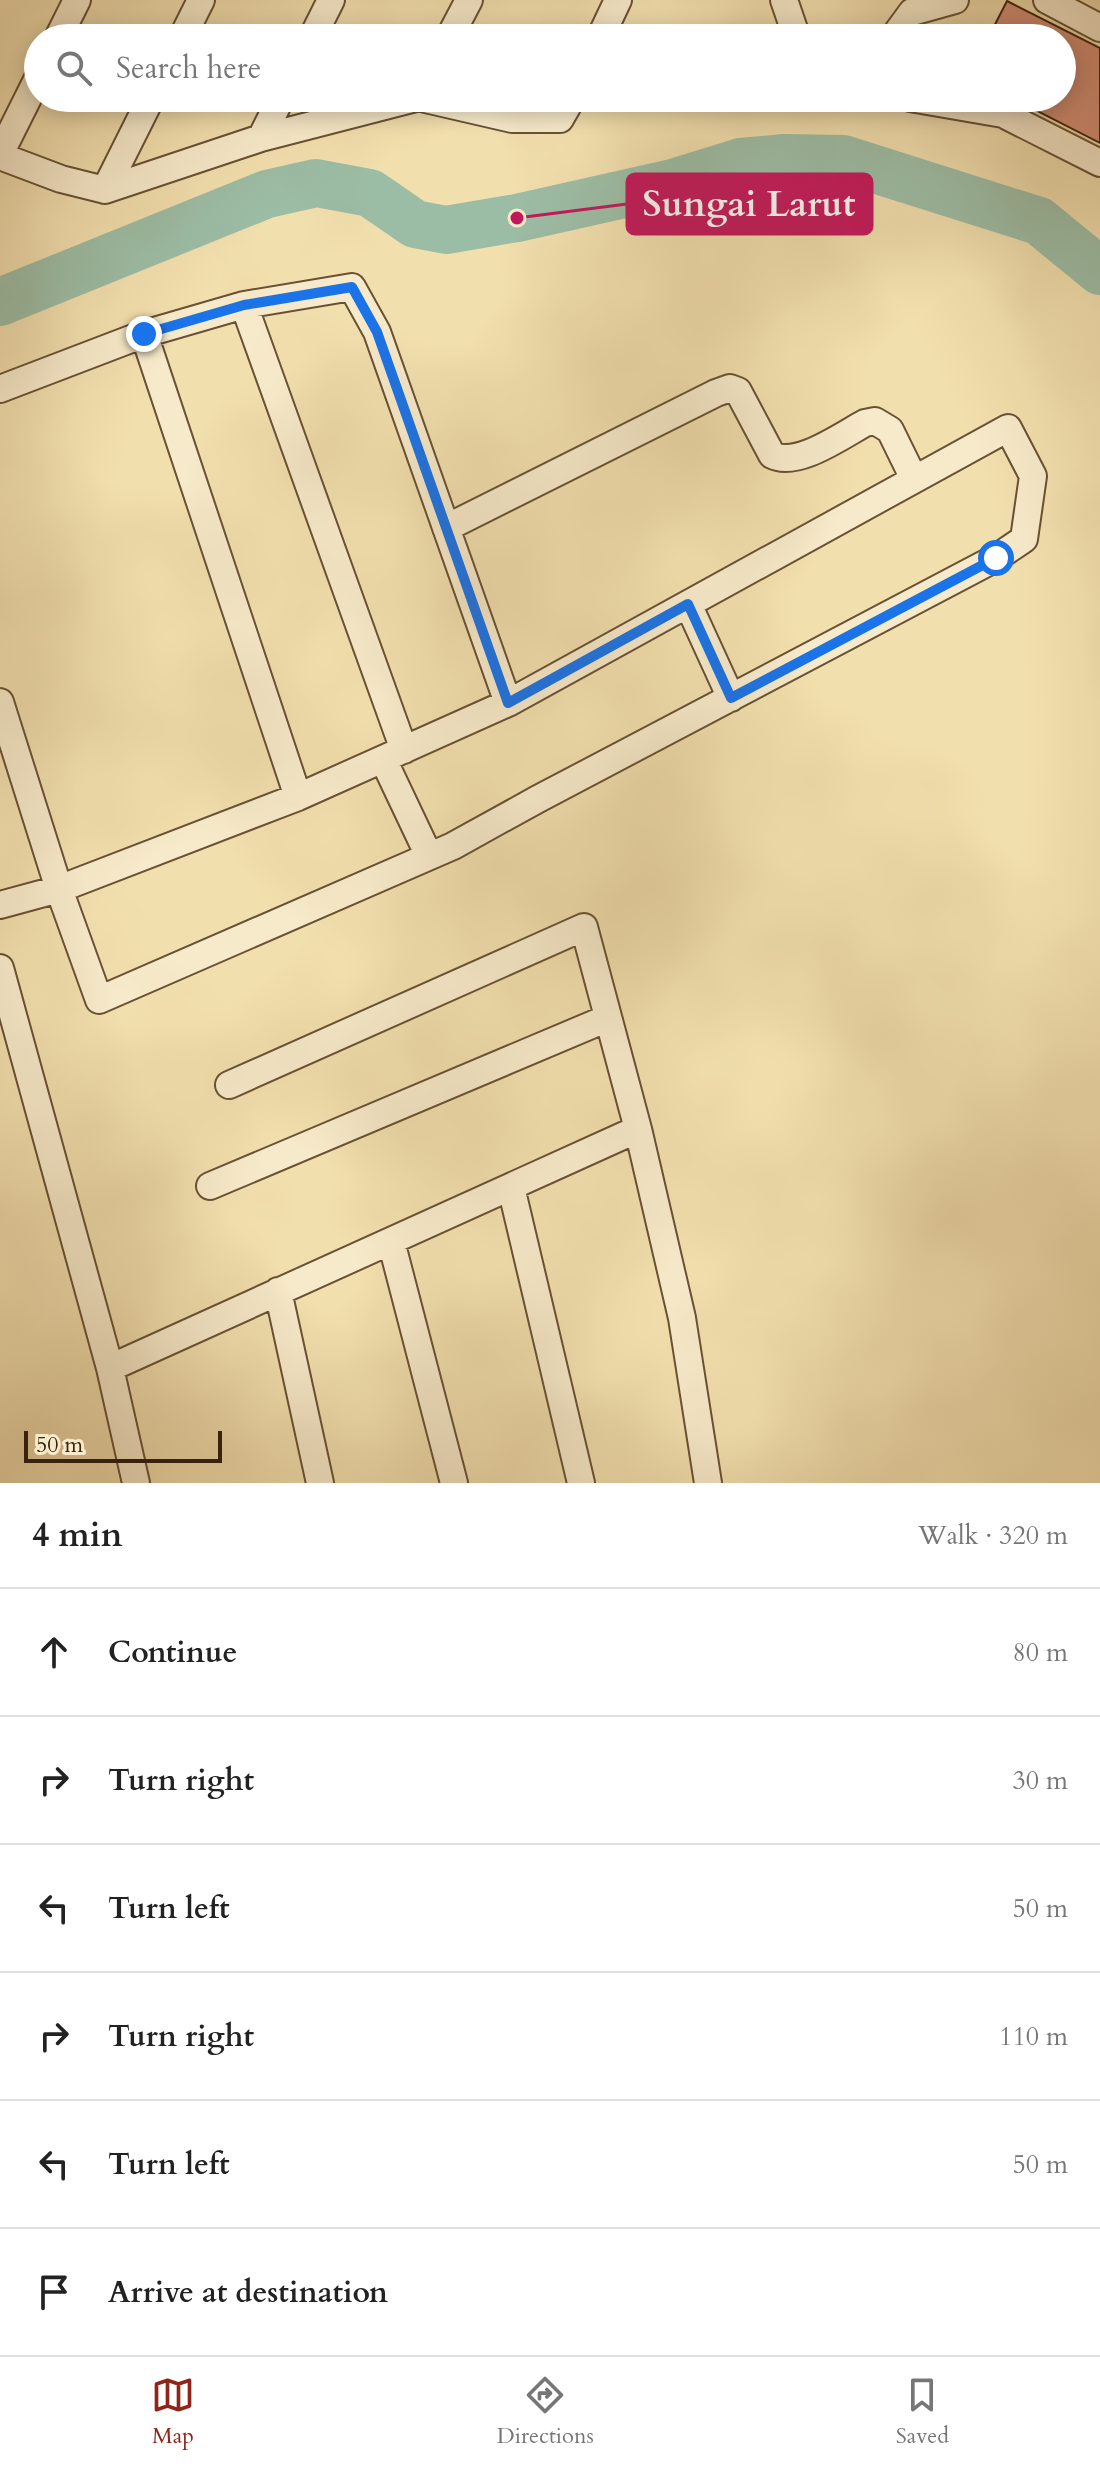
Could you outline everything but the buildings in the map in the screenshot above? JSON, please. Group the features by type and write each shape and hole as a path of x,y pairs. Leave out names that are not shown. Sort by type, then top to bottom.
{"street":[{"path":"65,24 77,0"},
{"path":"189,24 201,0"},
{"path":"319,24 331,0"},
{"path":"456,24 469,0"},
{"path":"607,24 618,0"},
{"path":"784,0 792,24"},
{"path":"900,24 910,6 955,0"},
{"path":"1047,0 1100,28"},
{"path":"24,106 0,155 61,179 105,190 261,138 363,112"},
{"path":"105,190 144,112"},
{"path":"261,138 274,112"},
{"path":"481,112 512,119 560,119 564,112"},
{"path":"991,112 1003,114 1100,163"},
{"path":"0,389 144,334 244,305 352,287 377,332 508,703"},
{"path":"244,305 429,856"},
{"path":"144,334 298,797"},
{"path":"446,528 730,388 738,391 772,455 779,459 805,455 865,423 875,421 890,430 914,479"},
{"path":"0,702 59,889 99,1000 453,846 996,558 1024,539 1033,476 1008,428 508,703 298,797 59,889 0,905"},
{"path":"688,604 731,698"},
{"path":"229,1085 584,927 638,1129 682,1318 708,1483"},
{"path":"0,968 110,1368 136,1483"},
{"path":"210,1186 608,1018"},
{"path":"110,1368 638,1129"},
{"path":"511,1187 581,1483"},
{"path":"391,1241 454,1483"},
{"path":"278,1291 320,1483"}],"waterway":[{"path":"0,302 267,194 316,183 370,193 415,224 446,230 517,218 673,183 741,162 784,158 843,159 1039,221 1100,271"}],"place":[{"name":"Sungai Larut","path":"517,218"}],"route":[{"path":"144,334 244,305 352,287 377,332 508,703 688,604 731,698 996,558"}]}
